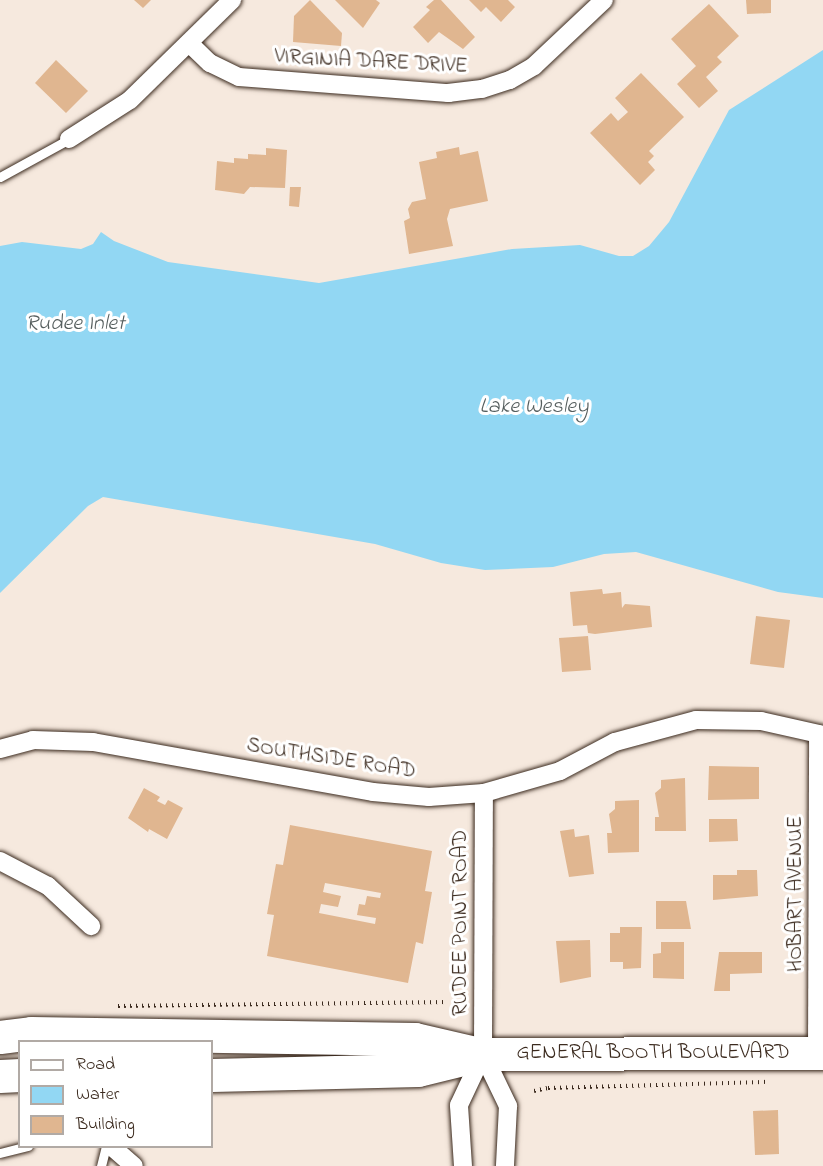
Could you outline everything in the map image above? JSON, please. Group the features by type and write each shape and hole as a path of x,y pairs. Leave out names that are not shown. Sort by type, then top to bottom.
{"highway":[{"name":"GENERAL BOOTH BOULEVARD","path":"0,1037 31,1032 415,1039 483,1054 820,1053"},
{"name":"GENERAL BOOTH BOULEVARD","path":"213,1075 418,1070 483,1054"},
{"path":"0,1076 18,1075"}],"street":[{"path":"69,139 130,100 232,0"},
{"name":"VIRGINIA DARE DRIVE","path":"189,43 216,67 239,77 448,93 482,89 510,80 534,66 604,0"},
{"name":"SOUTHSIDE ROAD","path":"0,749 33,740 93,742 373,792 429,797 484,793 560,771 615,742 696,720 761,721 820,734"},
{"name":"HOBART AVENUE","path":"820,734 820,1053"},
{"name":"RUDEE POINT ROAD","path":"483,1054 484,793"},
{"path":"0,861 48,886 91,926"},
{"path":"463,1166 459,1105 483,1054"},
{"path":"483,1054 508,1106 505,1166"},
{"path":"113,1148 134,1166"}],"lane":[{"path":"0,177 69,139"},
{"path":"0,1153 20,1148"},
{"path":"101,1166 106,1148"}],"path":[{"path":"110,1006 447,1002"},
{"path":"534,1091 548,1088 775,1082"}],"water":[{"name":"Lake Wesley","path":"823,50 823,598 778,592 636,552 604,554 553,567 485,570 441,563 375,544 103,497 88,506 0,593 0,246 22,242 81,249 93,244 101,232 114,241 168,262 319,283 512,249 580,245 619,256 633,256 649,246 669,222 729,110"}],"building":[{"path":"134,0 151,0 143,8"},
{"path":"310,0 342,33 341,46 293,42 294,16"},
{"path":"335,0 376,0 380,3 363,28"},
{"path":"434,0 441,0 475,37 463,49 439,32 428,43 413,27 430,10 426,7"},
{"path":"469,0 508,0 515,7 501,22 486,7 481,12"},
{"path":"746,0 771,0 771,13 747,14"},
{"path":"709,4 739,36 717,57 722,62 706,77 718,91 699,108 677,84 696,66 671,39"},
{"path":"56,60 88,91 66,113 35,83"},
{"path":"641,73 684,117 649,151 654,156 648,162 655,170 640,185 590,133 611,113 618,121 628,112 615,98"},
{"path":"459,147 460,155 478,151 488,201 450,209 447,219 453,246 409,254 404,221 410,218 408,209 412,202 426,199 419,162 437,158 436,152"},
{"path":"266,148 287,150 285,188 250,187 244,194 215,190 217,161 234,163 234,158 248,159 248,154 266,155"},
{"path":"290,187 301,187 299,207 289,206"},
{"path":"602,589 603,594 621,592 622,608 625,604 650,606 652,627 595,634 588,633 587,625 573,626 570,592"},
{"path":"756,616 790,620 784,668 750,664"},
{"path":"588,636 591,670 562,672 559,638"},
{"path":"709,766 759,767 759,799 708,800"},
{"path":"685,778 686,831 655,831 655,817 659,817 655,793 661,788 661,780"},
{"path":"144,788 160,797 157,801 165,805 168,800 183,808 167,839 149,829 148,832 128,818"},
{"path":"639,800 639,852 608,853 607,833 612,833 609,814 615,809 615,801"},
{"path":"709,819 737,819 738,841 709,842"},
{"path":"290,825 432,851 425,891 432,892 423,944 416,942 408,983 267,956 274,915 267,914 276,864 283,865","holes":["325,883 381,893 380,898 367,896 365,905 359,904 357,915 376,918 375,924 319,913 321,904 338,907 341,896 323,892"]},
{"path":"574,829 575,837 589,835 594,874 569,877 560,831"},
{"path":"737,870 757,870 758,896 713,900 713,875 737,875"},
{"path":"656,901 686,901 691,929 656,929"},
{"path":"620,927 642,927 641,968 623,969 623,962 610,962 610,933 620,933"},
{"path":"590,940 591,977 560,983 556,941"},
{"path":"661,942 684,942 684,979 653,978 653,954 661,953"},
{"path":"719,952 762,952 762,973 730,974 730,991 714,991"},
{"path":"778,1110 779,1154 755,1155 753,1111"}],"water label":[{"name":"Rudee Inlet","path":"75,325"}]}
